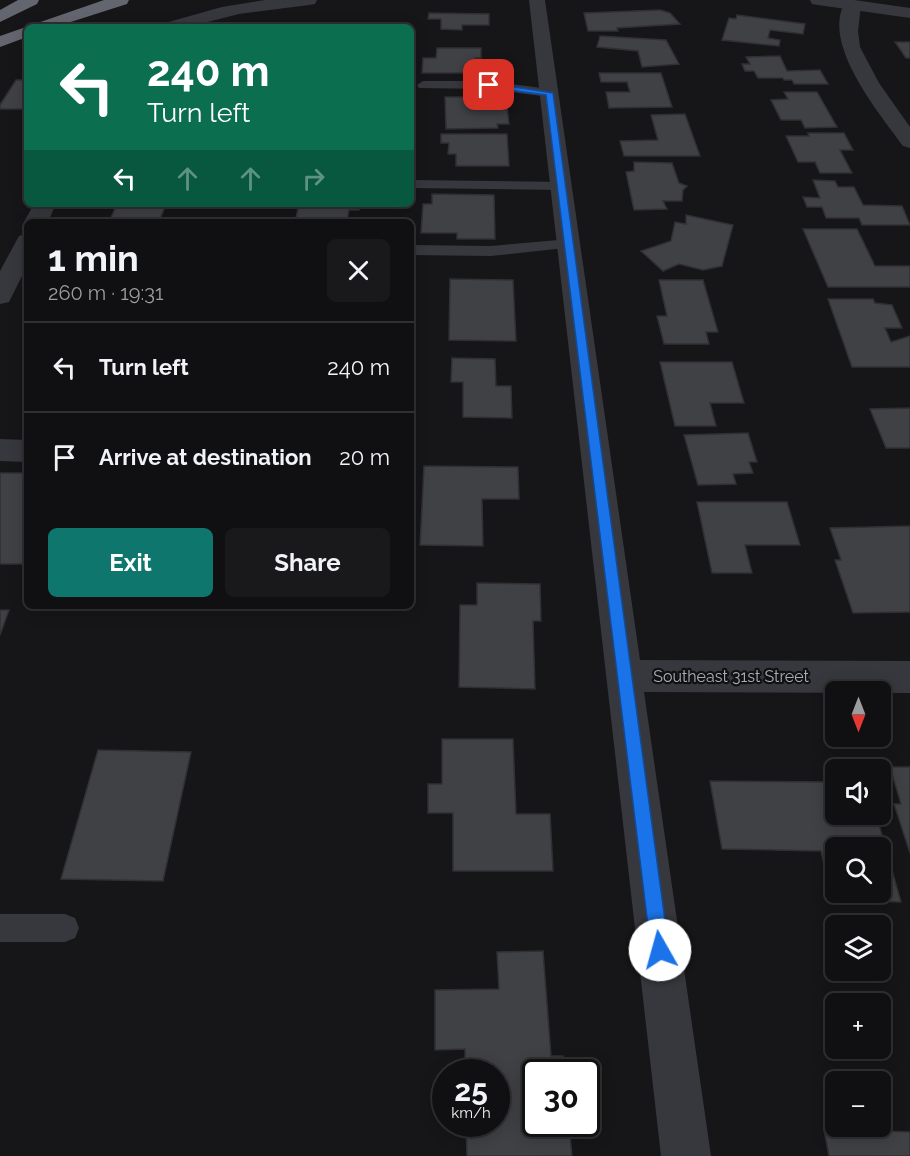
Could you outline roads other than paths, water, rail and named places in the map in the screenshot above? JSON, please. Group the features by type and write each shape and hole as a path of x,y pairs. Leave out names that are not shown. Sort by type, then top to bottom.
{"highway":[{"path":"0,17 31,0"},
{"path":"46,24 121,0"},
{"path":"0,42 24,32"}],"street":[{"path":"179,24 198,17 228,11 309,0"},
{"path":"537,0 687,1156"},
{"path":"818,0 910,13"},
{"path":"852,5 848,29 851,47 862,69 910,142"},
{"path":"0,296 24,247"},
{"path":"0,450 24,450"},
{"name":"Southeast 31st Street","path":"624,676 910,677"}],"lane":[{"path":"423,85 489,85 549,93"},
{"path":"414,184 561,186"},
{"path":"414,250 491,251 569,244"},
{"path":"0,928 65,928"}]}
